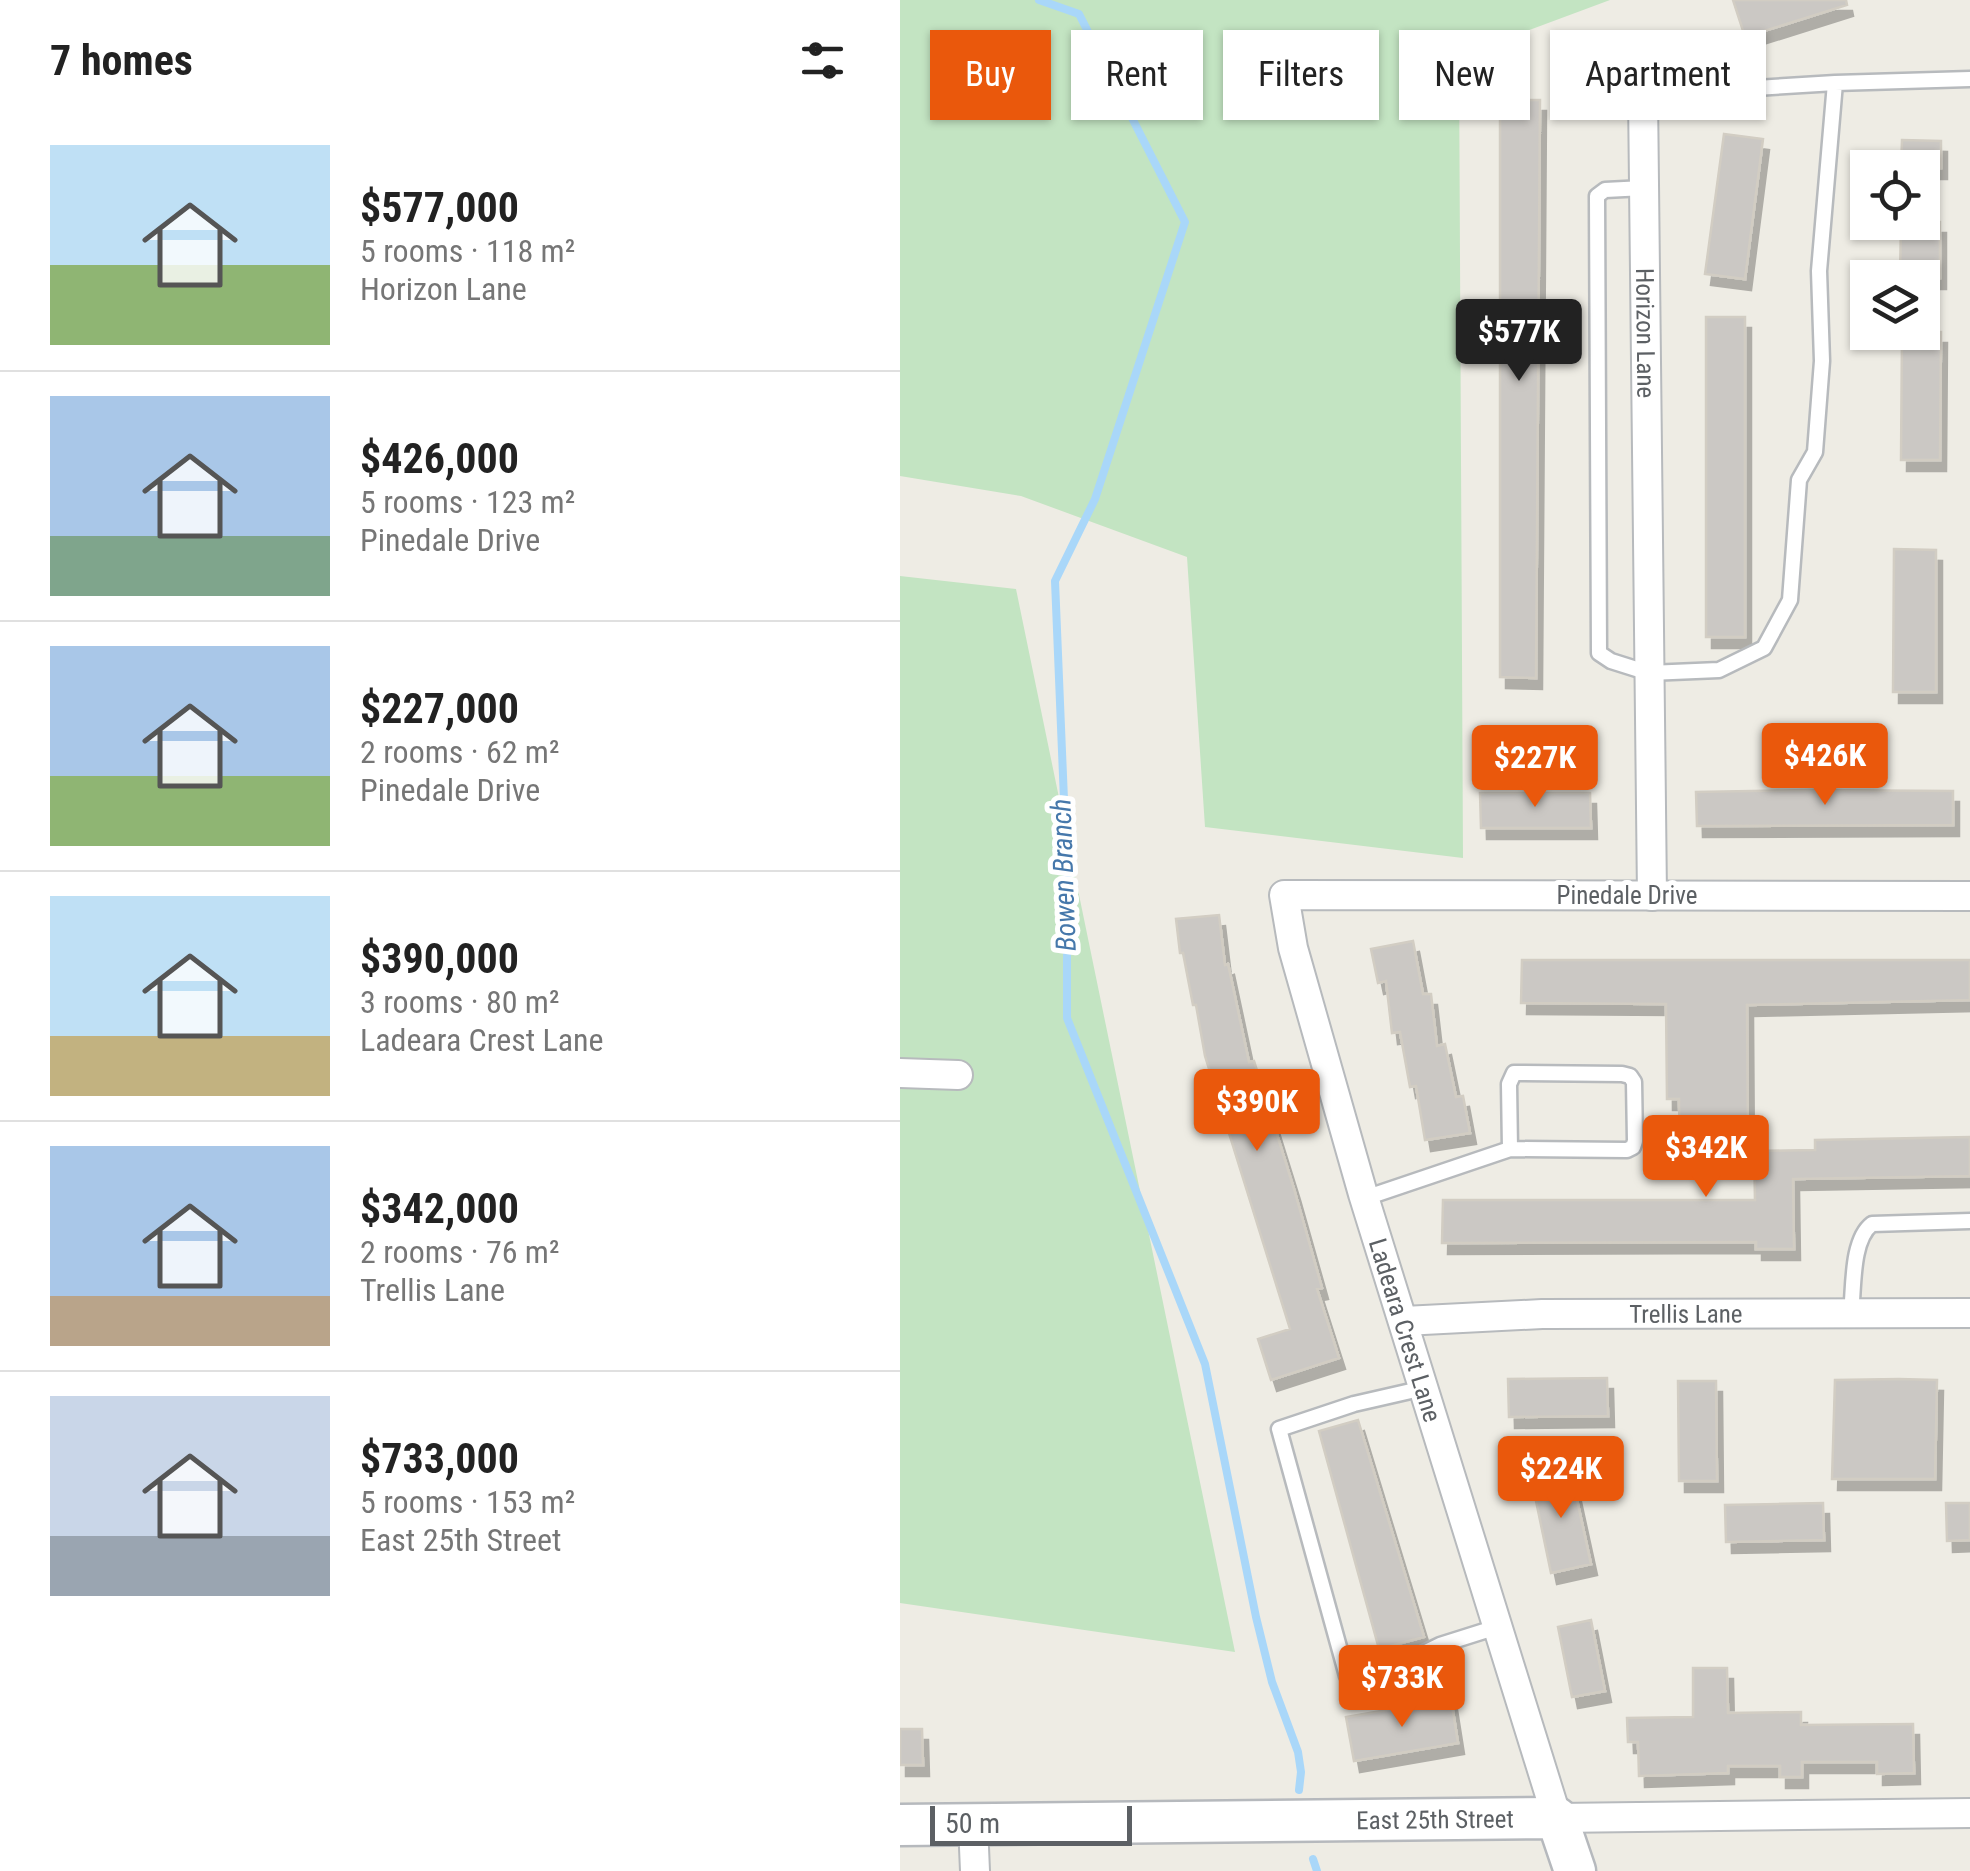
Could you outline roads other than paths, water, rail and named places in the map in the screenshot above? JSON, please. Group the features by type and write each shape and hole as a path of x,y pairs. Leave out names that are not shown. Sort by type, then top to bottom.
{"street":[{"name":"Horizon Lane","path":"1643,120 1652,896"},
{"name":"Pinedale Drive","path":"1284,895 1970,896"},
{"name":"Ladeara Crest Lane","path":"1284,895 1293,948 1365,1198 1557,1818"},
{"path":"900,1074 958,1074"},
{"name":"Trellis Lane","path":"1404,1320 1542,1314 1970,1312"},
{"name":"East 25th Street","path":"900,1825 1970,1813"},
{"path":"1557,1818 1575,1871"},
{"path":"973,1824 974,1871"}],"lane":[{"name":"Horizon Lane","path":"1766,87 1970,79"},
{"path":"1644,188 1605,190 1597,196 1599,654 1650,673 1719,670 1764,648 1790,600 1799,480 1815,452 1822,361 1819,271 1835,83"},
{"path":"1365,1198 1510,1149 1633,1147 1634,1082 1622,1074 1514,1073 1508,1084 1510,1149"},
{"path":"1851,1313 1859,1246 1865,1229 1872,1224 1970,1221"},
{"path":"1424,1388 1354,1404 1280,1429 1347,1676 1399,1665 1440,1644 1497,1628"}],"waterway":[{"name":"Bowen Branch","path":"1039,0 1079,14 1185,222 1095,499 1055,581 1067,873 1067,1018 1205,1364 1256,1617 1272,1682 1298,1752 1299,1790"},
{"name":"Bowen Branch","path":"1313,1859 1317,1871"}]}
